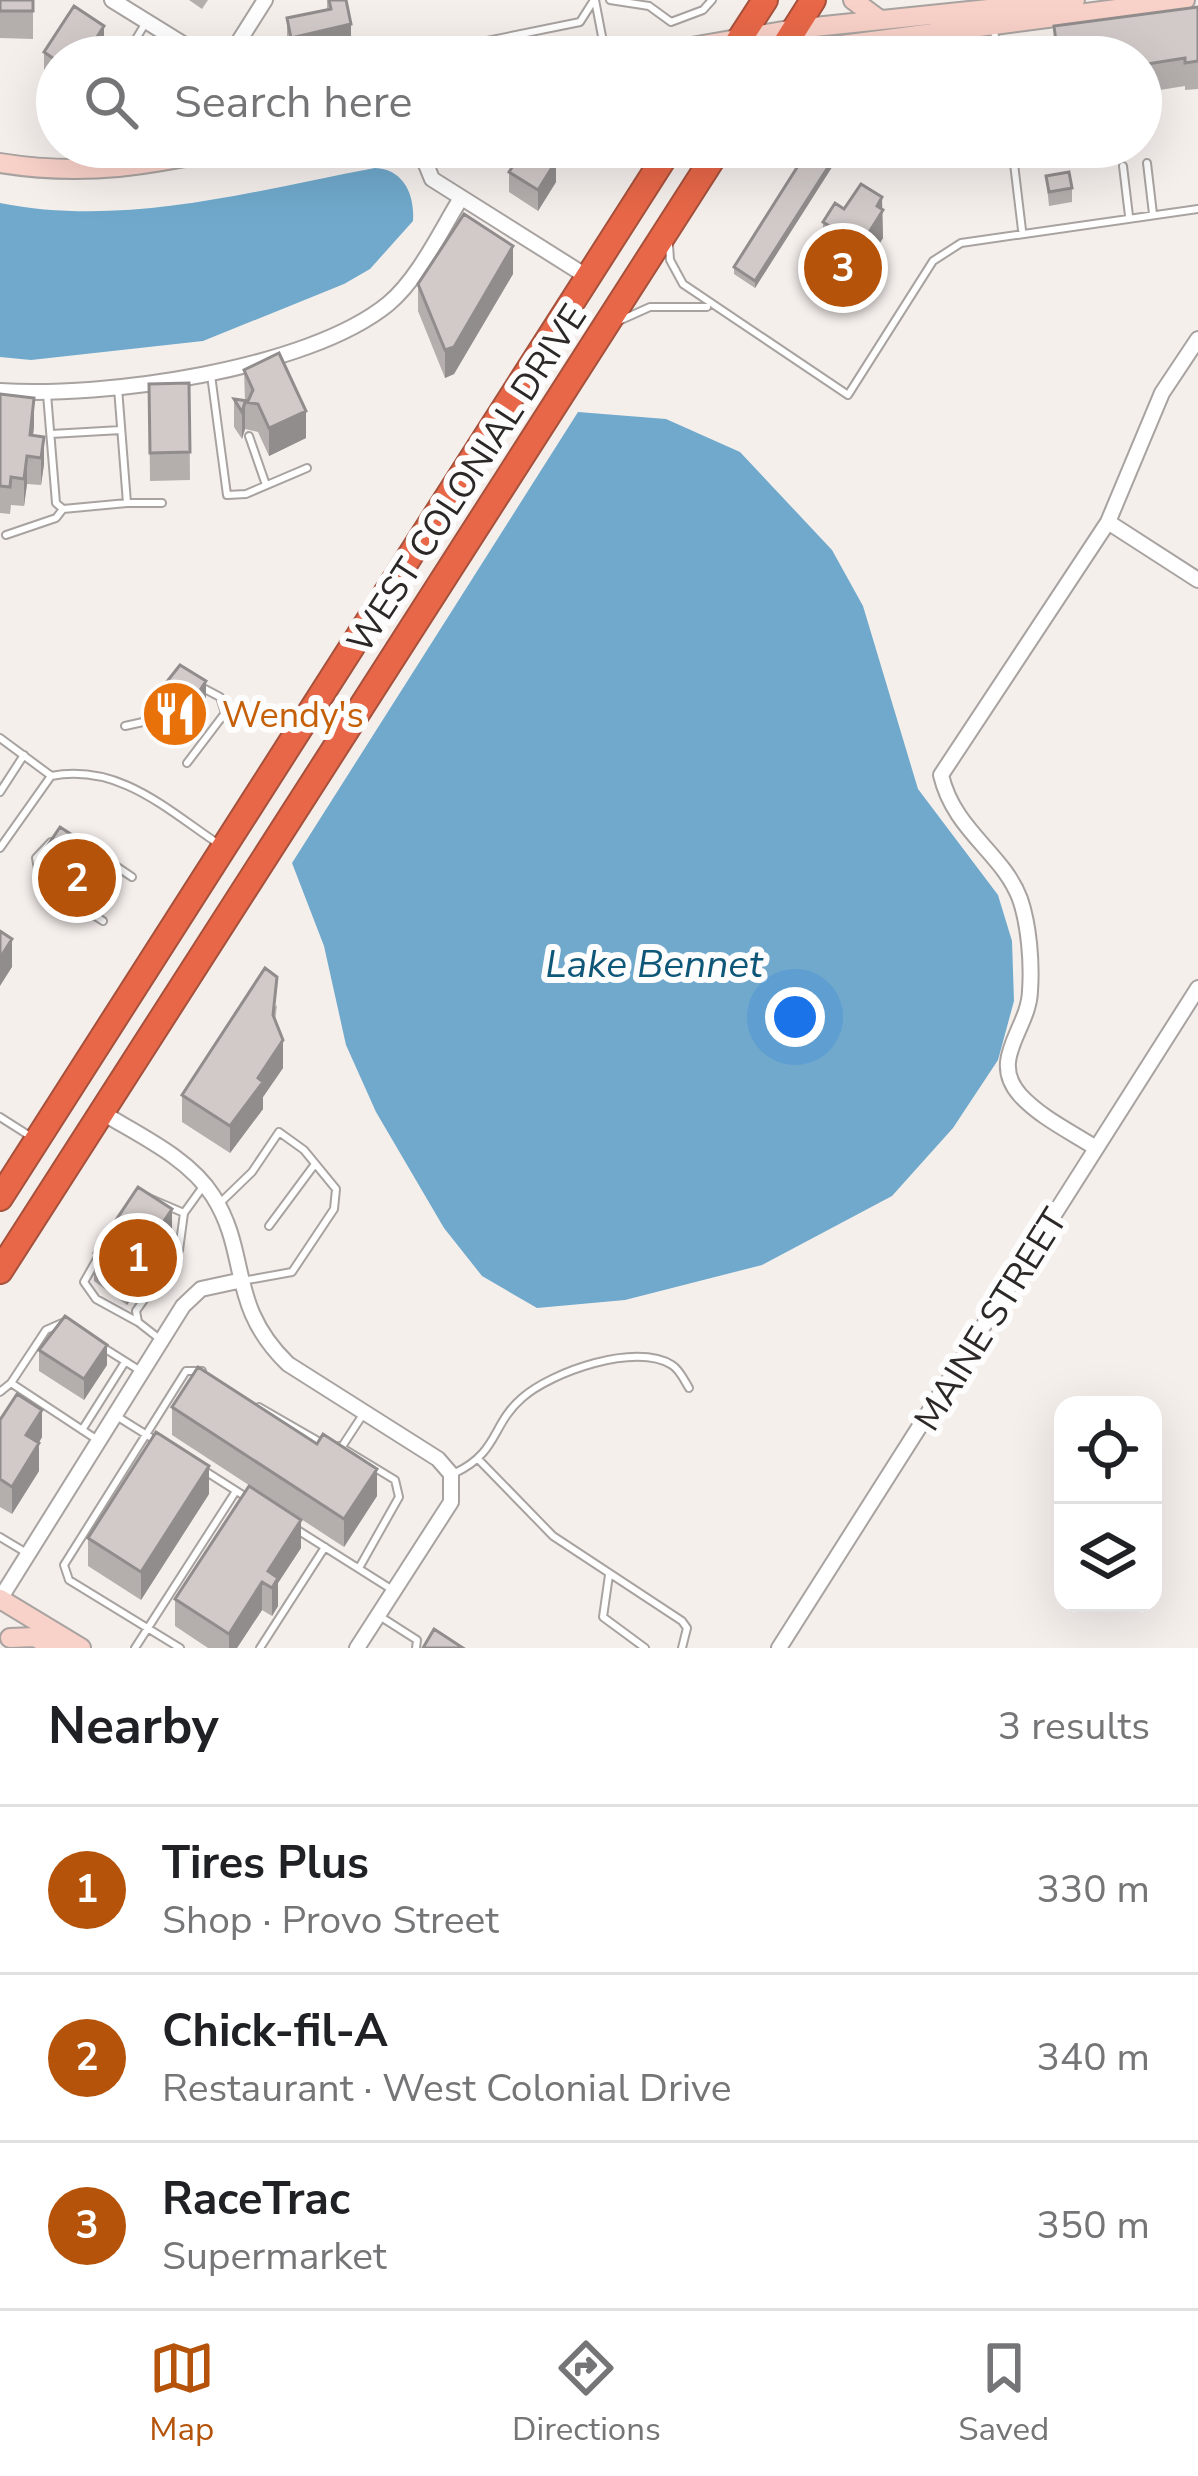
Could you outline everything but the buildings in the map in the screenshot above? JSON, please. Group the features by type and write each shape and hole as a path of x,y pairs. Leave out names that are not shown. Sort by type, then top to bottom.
{"highway":[{"path":"747,36 765,0"},
{"path":"791,36 813,0"},
{"name":"WEST COLONIAL DRIVE","path":"0,1198 655,168"},
{"name":"WEST COLONIAL DRIVE","path":"0,1271 707,168"},
{"path":"223,847 229,915"}],"street":[{"path":"112,0 170,36"},
{"path":"242,36 265,0"},
{"path":"853,0 880,20"},
{"path":"777,36 795,29 1075,0"},
{"path":"920,36 1185,0"},
{"path":"0,164 55,172 138,168"},
{"path":"428,168 432,178 461,198 586,276"},
{"path":"0,391 212,375 351,326 390,302 461,198"},
{"path":"1096,1148 1018,1093 1007,1071 1007,1052 1030,993 1024,911 1017,891 957,817 941,775 1108,522 1162,393 1198,339"},
{"path":"1108,522 1198,580"},
{"name":"MAINE STREET","path":"779,1648 1198,988"},
{"path":"101,1112 187,1167 204,1185 227,1226 238,1281 268,1345 288,1364 438,1459 451,1474 451,1502 357,1648"},
{"path":"81,1648 0,1599 161,1340 201,1289 238,1281"},
{"path":"10,1642 35,1636 54,1648"}],"lane":[{"path":"511,36 580,22 595,0"},
{"path":"595,0 602,36"},
{"path":"610,0 650,6 671,22 703,10 712,0"},
{"path":"137,36 146,21"},
{"path":"994,26 995,36"},
{"path":"1015,168 1022,230"},
{"path":"1123,168 1129,215"},
{"path":"1148,168 1153,214"},
{"path":"668,229 670,260 683,284 710,307 848,395 933,261 961,243 1022,230 1198,208"},
{"path":"598,340 615,322 650,307 710,307"},
{"path":"212,375 227,495 307,468"},
{"path":"117,384 128,502"},
{"path":"47,389 56,503 63,509"},
{"path":"218,413 238,417"},
{"path":"50,434 121,430"},
{"path":"249,436 266,485"},
{"path":"6,535 56,518 63,509 162,503"},
{"path":"187,763 225,712 220,697 201,687"},
{"path":"125,726 143,722 153,708"},
{"path":"0,738 51,776 94,772 120,778 223,847"},
{"path":"0,792 23,755"},
{"path":"0,848 51,776"},
{"path":"62,830 36,858 34,869 40,880 103,921"},
{"path":"80,842 132,877"},
{"path":"0,1118 36,1140"},
{"path":"218,1205 253,1172 279,1132 336,1189 337,1203 286,1276 238,1281"},
{"path":"268,1226 315,1164"},
{"path":"138,1322 136,1311 185,1235 184,1213 204,1185"},
{"path":"132,1206 148,1195 184,1213"},
{"path":"109,1241 86,1277 86,1288 161,1340"},
{"path":"0,1392 46,1330 67,1324"},
{"path":"86,1337 142,1372"},
{"path":"451,1474 480,1461 519,1400 556,1374 608,1360 656,1359 676,1366 689,1388"},
{"path":"82,1430 125,1362"},
{"path":"180,1648 69,1580 64,1565 186,1371 197,1369 216,1380"},
{"path":"11,1383 99,1441"},
{"path":"254,1404 323,1444 342,1446 395,1480 399,1497 358,1568"},
{"path":"342,1446 364,1413"},
{"path":"115,1415 164,1445"},
{"path":"480,1461 553,1536 682,1621 687,1628 682,1648"},
{"path":"200,1468 254,1502"},
{"path":"135,1648 236,1491"},
{"path":"289,1525 394,1591"},
{"path":"0,1537 28,1554"},
{"path":"260,1648 325,1547"},
{"path":"609,1575 603,1617 645,1648"},
{"path":"378,1615 418,1640 416,1648"}],"water":[{"path":"375,168 400,178 412,201 413,221 370,269 344,284 203,341 31,360 0,357 0,203 47,210 141,209"},
{"name":"Lake Bennet","path":"578,412 666,419 740,452 832,550 863,606 918,789 998,895 1012,941 1014,1001 998,1060 953,1128 892,1196 762,1265 625,1300 537,1308 482,1276 444,1228 376,1112 346,1045 324,946 292,863"}],"place":[{"name":"RaceTrac","path":"843,268"},
{"name":"Wendy's","path":"175,714"},
{"name":"Chick-fil-A","path":"77,878"},
{"name":"Tires Plus","path":"138,1258"}]}
